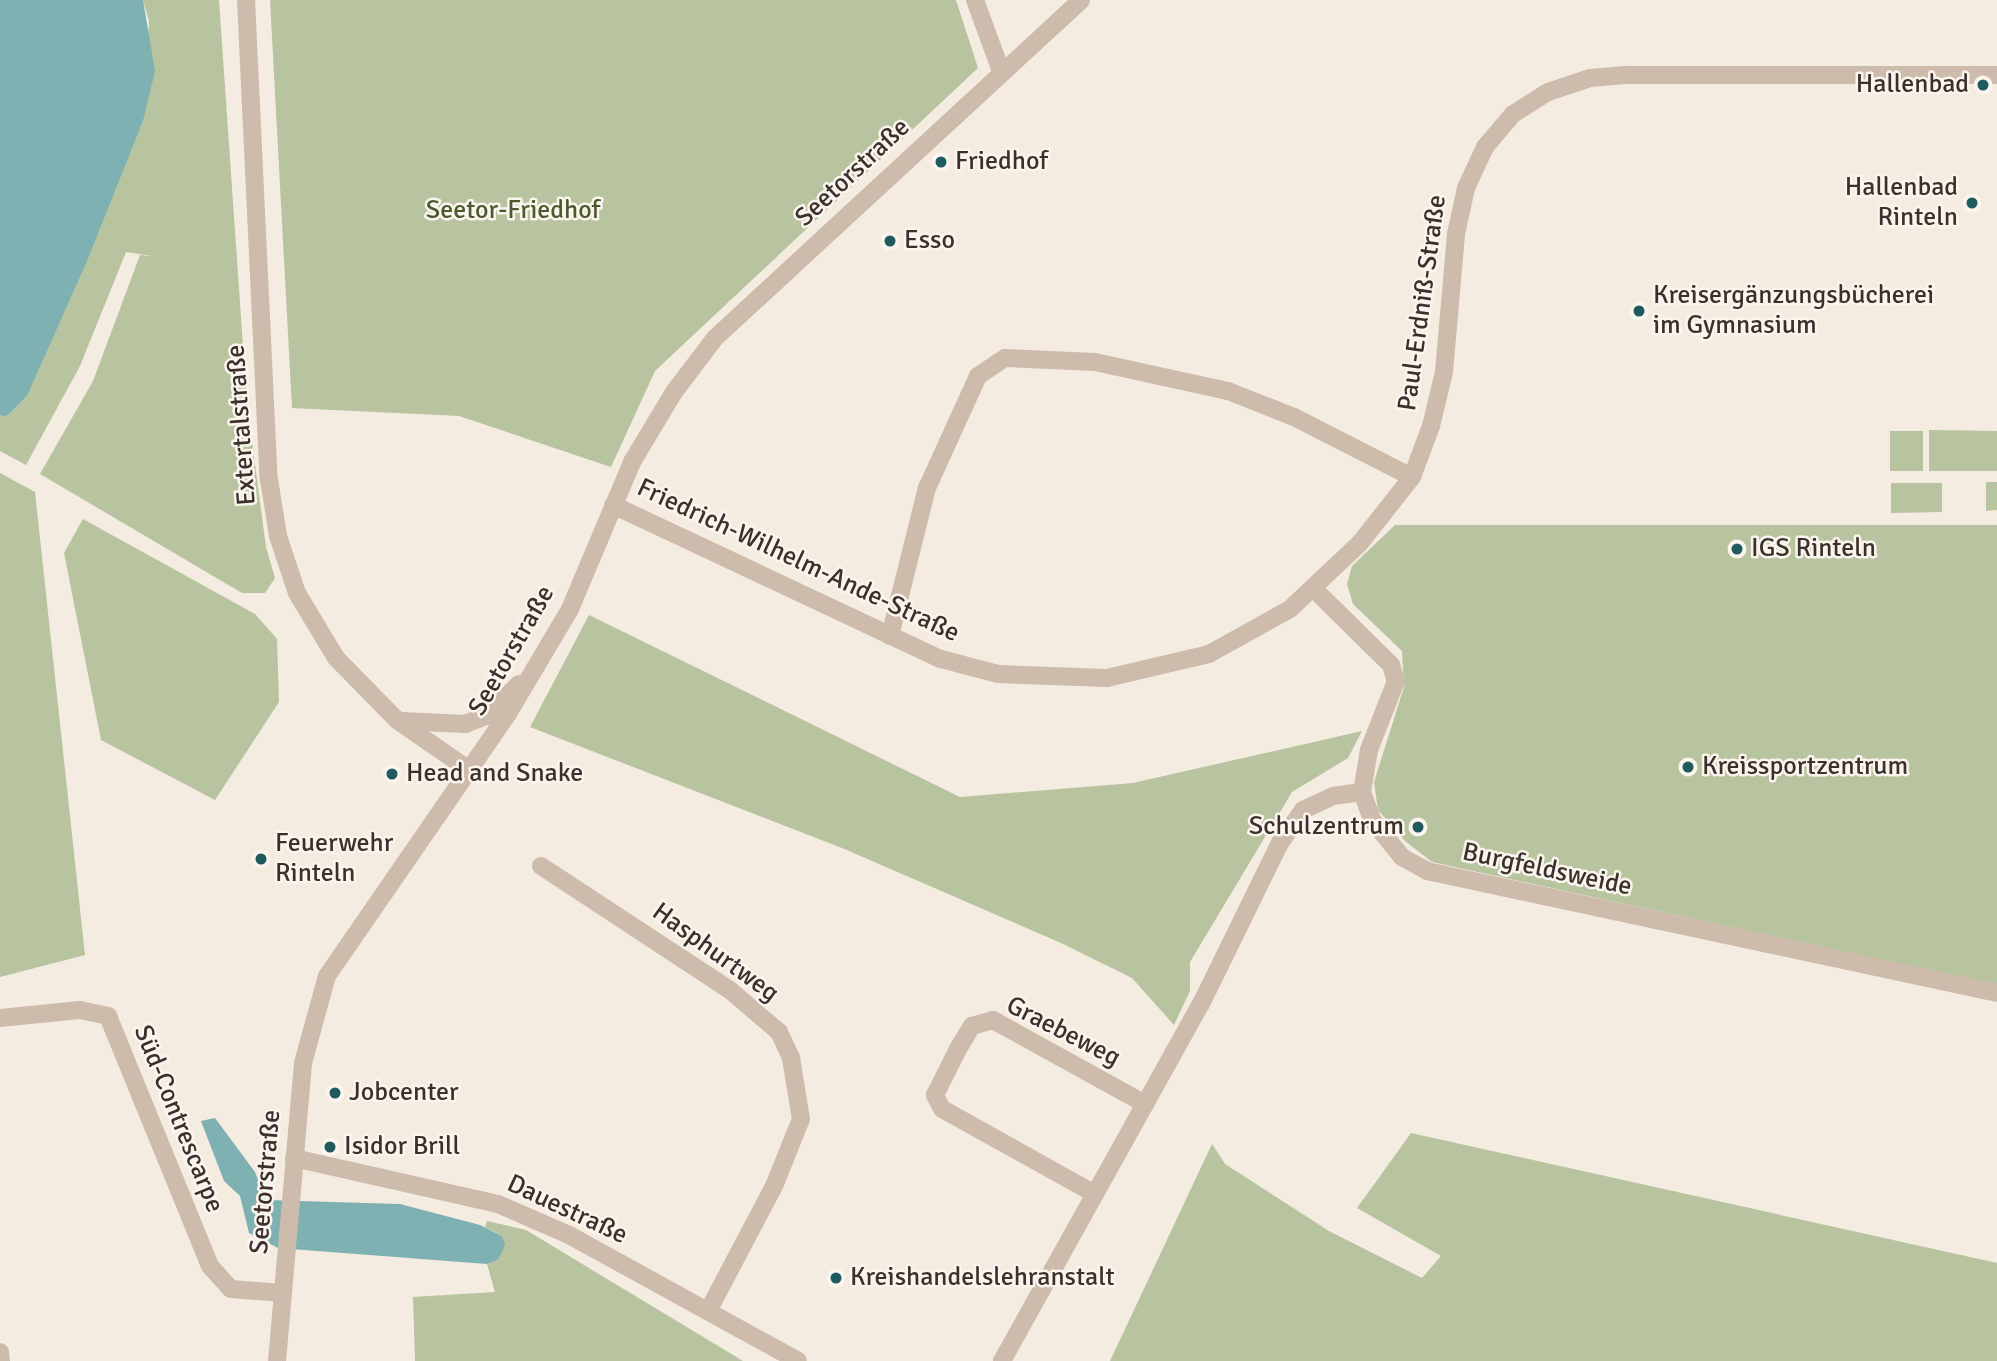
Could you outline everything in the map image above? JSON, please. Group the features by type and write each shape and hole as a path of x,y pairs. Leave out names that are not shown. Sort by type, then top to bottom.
{"street":[{"name":"Extertalstraße","path":"246,0 269,479 278,536 297,593 336,658 397,720 470,770"},
{"path":"975,0 1001,71"},
{"name":"Seetorstraße","path":"277,1361 303,1063 320,990 535,670 570,609 613,505 674,392 715,338 1001,71 1081,0"},
{"name":"Paul-Erdniß-Straße","path":"1313,588 1385,514 1412,477 1431,426 1444,372 1456,234 1466,188 1485,147 1513,114 1549,92 1590,78 1628,75 1997,75"},
{"path":"890,636 928,488 978,376 1004,358 1096,362 1228,391 1294,417 1412,477"},
{"name":"Friedrich-Wilhelm-Ande-Straße","path":"613,505 940,659 998,674 1108,678 1209,654 1290,609 1313,588"},
{"name":"Burgfeldsweide","path":"1313,588 1391,664 1396,681 1369,750 1362,792 1371,820 1387,843 1426,871 1997,993"},
{"path":"397,720 465,724 486,716 535,670"},
{"path":"1002,1361 1201,1004 1280,843 1303,810 1333,796 1362,792"},
{"name":"Hasphurtweg","path":"541,866 731,991 779,1032 791,1058 801,1119 774,1186 708,1311"},
{"name":"Süd-Contrescarpe","path":"0,1018 80,1010 108,1016 210,1266 231,1289 283,1293"},
{"name":"Graebeweg","path":"1095,1194 942,1109 935,1095 958,1049 972,1026 993,1020 1145,1104"},
{"name":"Dauestraße","path":"294,1158 498,1204 569,1235 798,1361"},
{"path":"0,1352 1,1361"}],"green space":[{"path":"143,0 219,0 247,404 266,547 275,578 265,593 242,593 40,474 93,381 140,255 158,257 126,252 80,366 26,465 0,451 0,415 6,417 27,396 143,121 149,21"},
{"name":"Seetor-Friedhof","path":"270,0 956,0 978,68 655,371 611,467 459,416 292,408"},
{"path":"1929,430 1997,431 1997,471 1929,471"},
{"path":"1890,431 1923,431 1923,471 1890,471"},
{"path":"0,473 35,492 85,955 0,977"},
{"path":"1986,482 1997,482 1997,510 1986,511"},
{"path":"1891,483 1942,483 1942,512 1891,513"},
{"path":"83,519 255,614 277,639 279,702 215,800 101,740 64,553"},
{"name":"Kreissportzentrum","path":"1395,525 1997,525 1997,985 1432,862 1405,841 1378,810 1374,782 1404,687 1402,651 1353,604 1347,584 1352,566"},
{"path":"589,615 960,797 1133,783 1362,731 1348,758 1292,792 1190,962 1190,991 1174,1025 1132,978 1061,943 842,848 530,727"},
{"path":"1411,1133 1997,1263 1997,1361 1110,1361 1212,1144 1225,1164 1329,1231 1422,1278 1441,1256 1357,1208"},
{"path":"487,1221 526,1230 743,1361 415,1361 413,1297 495,1292 487,1264 498,1260 502,1236 485,1227"}],"water":[{"path":"0,0 143,0 155,71 143,121 87,261 27,396 6,417 0,415"},
{"path":"215,1118 255,1172 266,1200 400,1204 480,1225 502,1236 505,1245 498,1260 487,1264 278,1248 249,1233 240,1196 224,1181 201,1121"}],"place":[{"name":"Hallenbad","path":"1983,85"},
{"name":"Friedhof","path":"941,162"},
{"name":"Hallenbad Rinteln","path":"1972,203"},
{"name":"Esso","path":"890,241"},
{"name":"Kreisergänzungsbücherei im Gymnasium","path":"1639,311"},
{"name":"IGS Rinteln","path":"1737,549"},
{"name":"Kreissportzentrum","path":"1688,767"},
{"name":"Head and Snake","path":"392,774"},
{"name":"Schulzentrum","path":"1418,827"},
{"name":"Feuerwehr Rinteln","path":"261,859"},
{"name":"Jobcenter","path":"335,1093"},
{"name":"Isidor Brill","path":"330,1147"},
{"name":"Kreishandelslehranstalt","path":"836,1278"}]}
